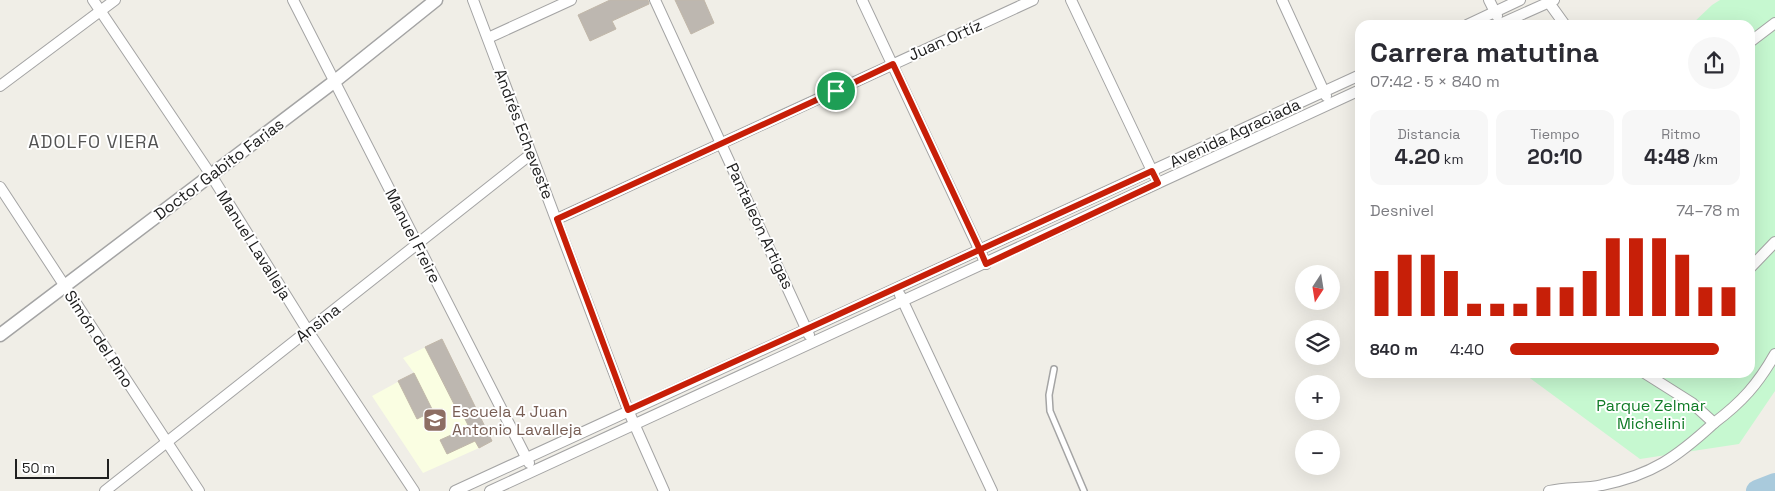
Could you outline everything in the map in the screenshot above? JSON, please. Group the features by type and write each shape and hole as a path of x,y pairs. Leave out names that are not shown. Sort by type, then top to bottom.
{"street":[{"name":"Manuel Lavalleja","path":"93,0 211,175 308,331 414,491"},
{"path":"0,86 115,0"},
{"name":"Manuel Freire","path":"293,0 533,471"},
{"name":"Doctor Gabito Farias","path":"0,335 335,81 436,0"},
{"name":"Andrés Echeveste","path":"473,0 628,410 664,491"},
{"path":"488,38 572,0"},
{"name":"Pantaleón Artigas","path":"656,0 812,342"},
{"path":"862,0 986,264"},
{"name":"Juan Ortíz","path":"557,219 1034,0"},
{"path":"1072,0 1158,183"},
{"path":"1282,0 1330,104"},
{"path":"1489,0 1498,20"},
{"path":"1477,20 1520,0"},
{"path":"1509,20 1550,1 1562,20"},
{"path":"1755,38 1775,23"},
{"name":"Avenida Agraciada","path":"455,491 1355,77"},
{"name":"Avenida Agraciada","path":"490,491 1355,92"},
{"name":"Ansina","path":"105,491 531,154"},
{"name":"Simón del Pino","path":"0,187 199,491"},
{"path":"1755,263 1775,242"},
{"path":"897,288 991,491"},
{"path":"1549,491 1600,486 1640,476 1687,447 1744,398 1760,380 1775,354"},
{"path":"1652,378 1692,403 1714,423"}],"lane":[{"path":"1054,369 1049,395 1050,412 1084,491"}],"shaded area":[{"name":"Escuela 4 Juan Antonio Lavalleja","path":"442,339 479,448 423,473 372,396 414,373 403,358"}],"green space":[{"name":"Parque Zelmar Michelini","path":"1720,0 1775,0 1775,391 1739,444 1640,459 1530,378 1755,378 1755,20 1696,20"}],"building":[{"path":"610,0 648,0 649,4 612,21 616,29 590,41 578,15"},
{"path":"675,0 704,0 714,23 691,34"},
{"path":"442,339 492,441 479,448 475,441 447,454 440,440 469,427 459,407 456,408 425,347"},
{"path":"414,373 433,411 417,419 398,381"}],"waterway":[{"path":"1757,491 1775,484"}],"place":[{"name":"Escuela 4 Juan Antonio Lavalleja","path":"435,420"}],"district":[{"name":"ADOLFO VIERA","path":"94,141"}],"route":[{"path":"836,91 557,219 628,410 897,288 980,250 1152,171 1158,183 986,264 980,250 893,64 836,91"}]}
